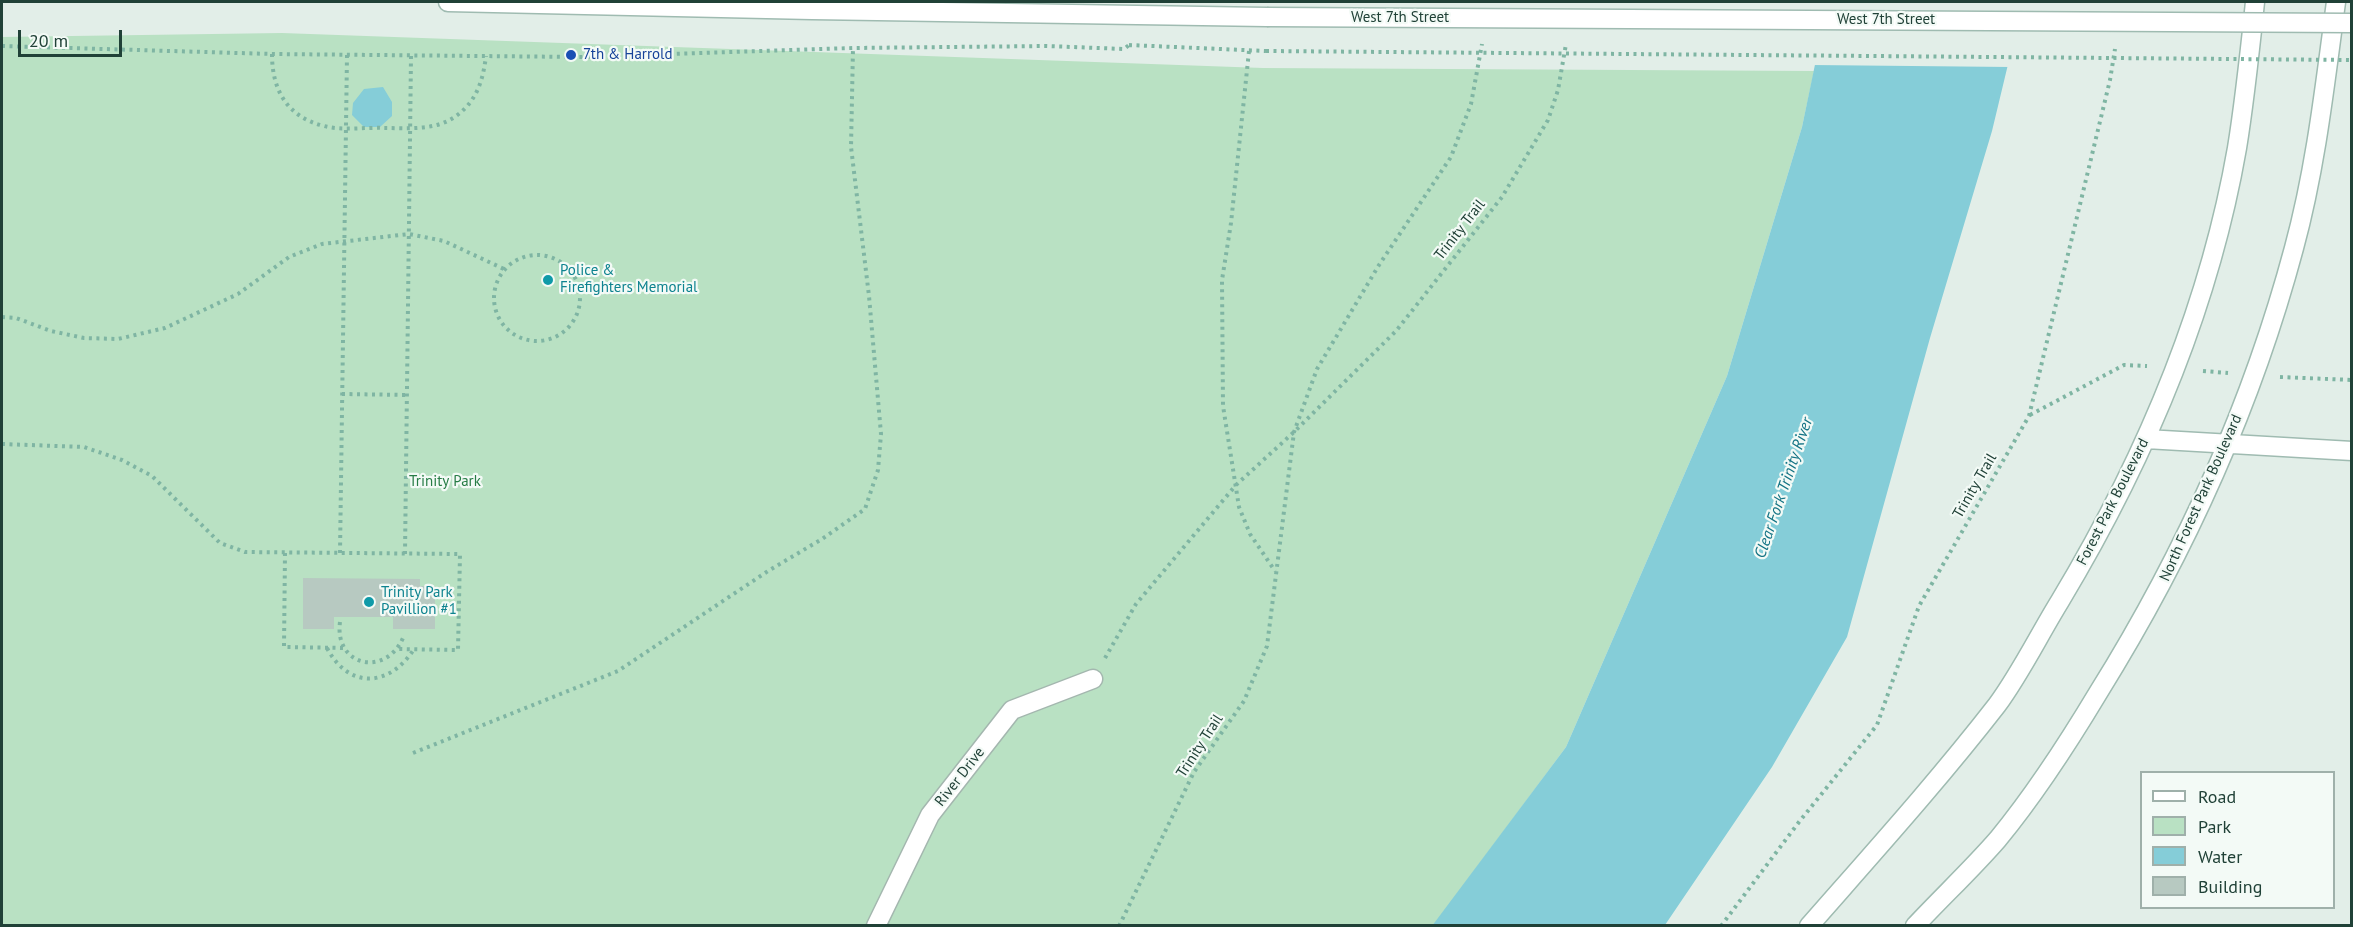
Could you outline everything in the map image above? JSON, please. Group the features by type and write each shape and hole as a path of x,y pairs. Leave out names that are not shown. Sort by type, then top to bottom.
{"main road":[{"name":"West 7th Street","path":"448,2 1267,17 2352,23"},
{"name":"Forest Park Boulevard","path":"1809,926 1913,807 1998,703 2098,537 2146,439 2175,369 2216,242 2236,149 2255,2"},
{"name":"North Forest Park Boulevard","path":"1915,926 1998,839 2078,727 2133,637 2191,527 2255,375 2295,246 2309,180 2336,2"},
{"path":"2146,439 2352,451"},
{"name":"River Drive","path":"876,926 930,815 1012,710 1093,678"}],"path":[{"name":"Trinity Trail","path":"1093,678 1136,604 1236,485 1294,432 1396,330 1502,197 1548,120 1558,90 1568,34"},
{"name":"Trinity Trail","path":"1119,926 1194,772 1244,701 1267,646 1294,432 1317,369 1379,265 1451,157 1471,104 1483,35"},
{"path":"2,46 272,54 582,57 854,48 1046,46 1124,49 1129,45 1249,51 2352,60"},
{"name":"Trinity Trail","path":"1721,926 1799,822 1877,725 1918,606 2029,416 2110,80 2115,46"},
{"path":"413,753 618,670 865,509 878,470 880,434 869,296 850,147 854,48"},
{"path":"1249,51 1231,224 1222,280 1223,406 1239,507 1250,534 1275,571"},
{"path":"272,54 272,74 279,92 291,108 307,120 326,127 410,128 434,126 455,117 472,100 483,80 486,56"},
{"path":"340,553 346,55"},
{"path":"405,554 411,56"},
{"path":"2,317 16,318 51,331 84,338 118,339 165,328 238,294 289,257 322,244 409,234 444,241 504,269"},
{"path":"538,254 564,264 574,274 580,288 581,304 576,318 567,330 553,339 537,342 520,339 506,329 496,316 493,300 496,283 504,269 514,261 538,254"},
{"path":"2029,416 2124,365 2352,380"},
{"path":"342,394 406,395"},
{"path":"2,444 84,447 122,460 152,476 220,543 244,552 460,554 458,650 398,649"},
{"path":"285,553 284,647 344,648"},
{"path":"340,622 338,632 344,648 353,658 373,663 383,661 398,649 403,638"},
{"path":"327,648 334,662 346,672 362,678 378,678 393,673 406,663 414,649"}],"green space":[{"name":"Trinity Park","path":"282,33 1263,68 1814,71 1802,127 1727,376 1566,747 1434,925 2,926 2,37"}],"water":[{"name":"Clear Fork Trinity River","path":"1828,2 2023,2 1992,131 1930,338 1847,637 1772,767 1665,925 1432,926 1566,747 1727,376 1802,127"},
{"path":"383,87 392,102 392,116 380,127 364,127 352,115 353,103 364,89"}],"pier":[{"path":"1825,2 2026,2 2011,67 1812,65"}],"building":[{"name":"Trinity Park Pavillion #1","path":"303,578 420,579 420,586 435,586 435,629 393,629 393,617 334,617 334,629 303,629"}],"place":[{"name":"7th & Harrold","path":"571,55"},
{"name":"Police & Firefighters Memorial","path":"548,280"},
{"name":"Trinity Park Pavillion #1","path":"369,602"}]}
